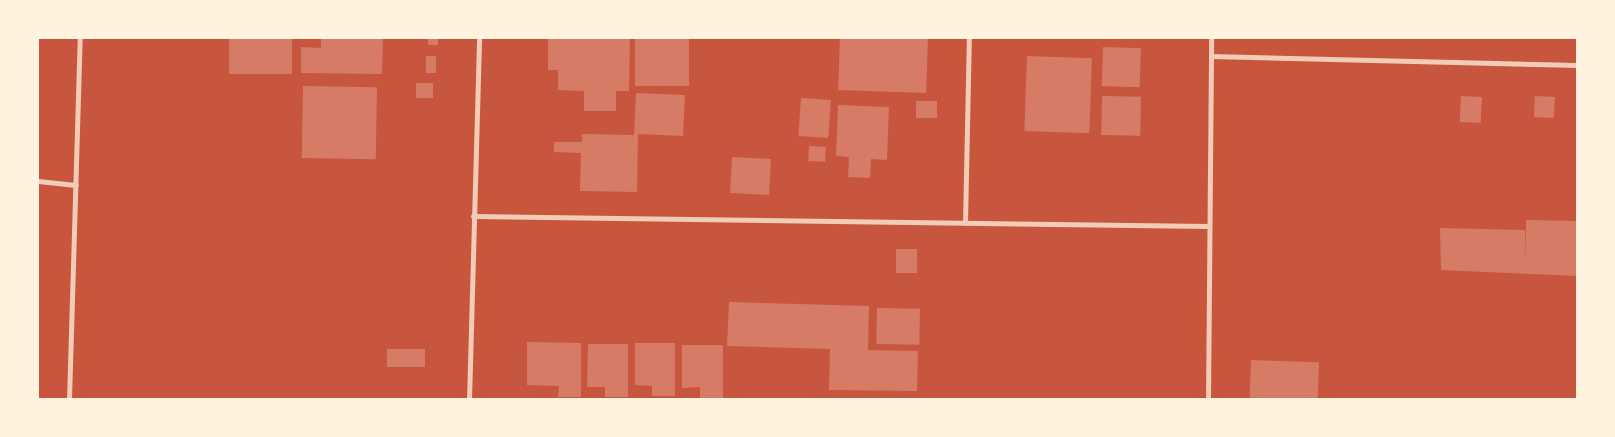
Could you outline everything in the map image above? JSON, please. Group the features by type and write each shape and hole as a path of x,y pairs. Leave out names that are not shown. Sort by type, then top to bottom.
{"street":[{"path":"69,400 80,38"},
{"path":"469,400 479,38"},
{"path":"965,223 969,38"},
{"path":"1208,400 1211,38"},
{"path":"1210,56 1578,65"},
{"path":"38,181 76,185"},
{"path":"474,216 1209,226"}],"building":[{"path":"229,38 292,38 292,74 229,74"},
{"path":"321,38 383,38 382,74 301,73 301,47 321,48"},
{"path":"428,38 438,38 438,45 428,45"},
{"path":"548,38 630,38 629,91 616,91 616,111 584,111 584,91 558,90 558,70 548,70"},
{"path":"635,38 689,38 689,86 635,86"},
{"path":"840,38 928,38 926,93 838,90"},
{"path":"1103,47 1141,48 1140,87 1102,86"},
{"path":"426,56 436,56 436,73 426,73"},
{"path":"1027,56 1092,58 1089,133 1024,131"},
{"path":"416,83 433,83 433,98 416,98"},
{"path":"303,86 377,87 376,159 302,158"},
{"path":"636,93 685,95 683,136 638,134 637,192 580,191 581,153 554,152 554,142 582,142 582,134 634,135"},
{"path":"1102,96 1141,97 1140,136 1101,135"},
{"path":"1461,96 1482,97 1481,123 1460,122"},
{"path":"1535,96 1555,97 1554,118 1534,117"},
{"path":"801,98 831,100 828,138 798,136"},
{"path":"916,101 937,101 937,118 916,118"},
{"path":"838,105 889,107 887,160 871,159 870,178 848,177 849,157 836,156"},
{"path":"809,146 826,147 825,162 808,161"},
{"path":"732,157 771,159 769,195 730,193"},
{"path":"1526,220 1578,221 1578,276 1441,270 1440,228 1525,230 1525,267"},
{"path":"896,249 917,249 917,273 896,273"},
{"path":"729,302 869,306 868,350 918,351 917,391 829,390 830,349 727,346"},
{"path":"877,308 920,309 919,345 876,344"},
{"path":"527,342 581,343 581,397 558,397 559,386 527,385"},
{"path":"635,343 675,343 675,396 652,396 652,386 635,385"},
{"path":"588,344 628,344 628,397 605,397 605,387 587,387"},
{"path":"682,345 723,345 723,398 700,398 700,387 682,388"},
{"path":"387,349 425,349 425,367 387,367"},
{"path":"1251,360 1319,362 1318,400 1250,400"}]}
